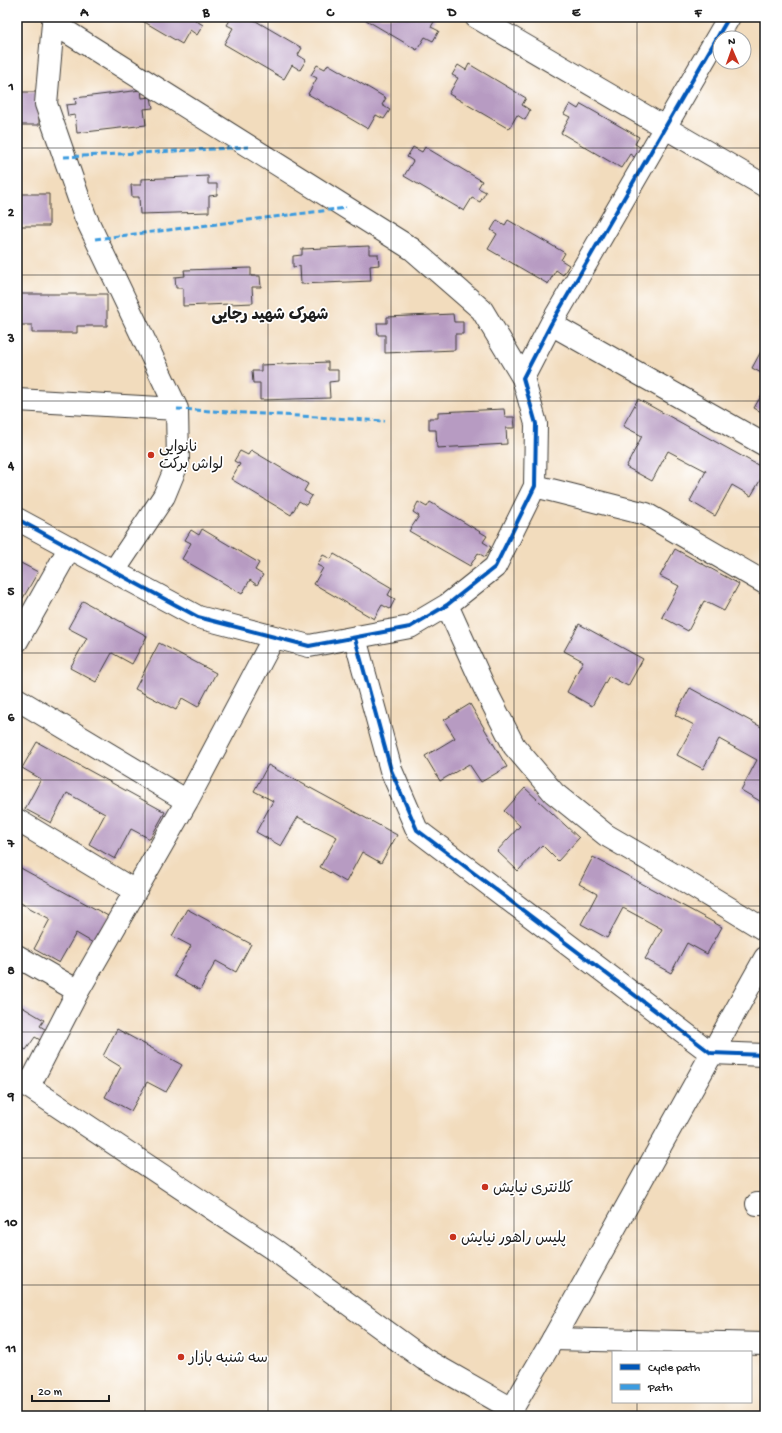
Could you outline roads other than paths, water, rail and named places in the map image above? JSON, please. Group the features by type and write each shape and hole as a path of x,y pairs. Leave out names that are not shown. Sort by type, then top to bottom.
{"street":[{"path":"476,17 504,24 665,129 765,186"},
{"path":"523,378 551,324 729,17"},
{"path":"17,519 198,617 309,646 410,627 447,605 495,567 535,486 536,424 523,378 482,310 412,249 55,20 46,104 85,216 177,409 178,462 164,496 114,571"},
{"path":"551,324 765,445"},
{"path":"17,400 177,409"},
{"path":"535,486 646,514 765,583"},
{"path":"17,641 70,547"},
{"path":"447,605 484,687 514,746 554,793 606,836 684,880 765,930"},
{"path":"274,636 187,801 78,991 23,1082 273,1249 424,1359 510,1412 553,1339 765,958"},
{"path":"355,638 391,770 417,830 711,1053 765,1055"},
{"path":"17,699 187,801"},
{"path":"17,820 135,891"},
{"path":"17,956 78,991"},
{"path":"553,1339 765,1344"}],"place":[{"name":"نانوایی لواش برکت","path":"151,455"},
{"name":"کلانتری نیایش","path":"485,1187"},
{"name":"پلیس راهور نیایش","path":"453,1237"},
{"name":"سه شنبه بازار","path":"181,1357"}],"district":[{"name":"شهرک شهید رجایی","path":"270,313"}]}
